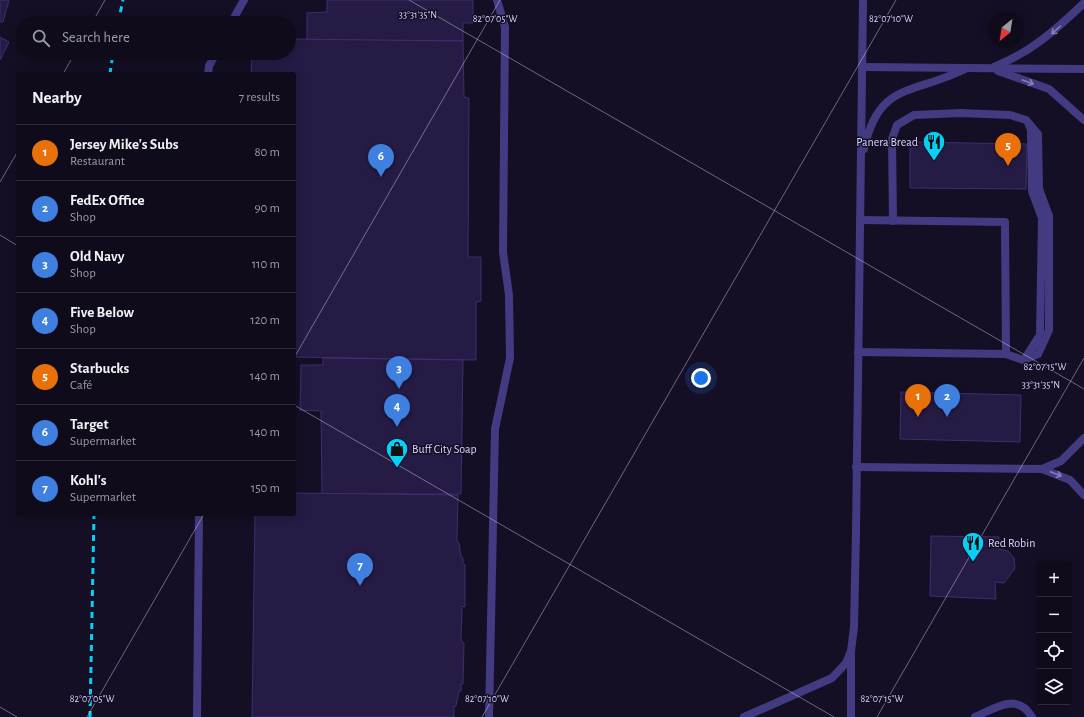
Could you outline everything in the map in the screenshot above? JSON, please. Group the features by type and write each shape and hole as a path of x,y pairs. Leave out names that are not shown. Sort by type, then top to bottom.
{"lane":[{"path":"235,16 244,0"},
{"path":"489,717 495,429 510,358 509,295 503,252 505,27 497,0"},
{"path":"851,717 851,651 854,627 863,0"},
{"path":"992,68 1018,57 1053,33 1084,3"},
{"path":"208,72 212,60"},
{"path":"862,67 1084,69"},
{"path":"861,163 871,122 877,111 892,97 967,68"},
{"path":"992,68 1049,89 1084,120"},
{"path":"858,352 1006,354 1023,360 1038,354 1049,330 1049,216 1039,190 1038,134 1026,120 1010,115 961,113 914,115 897,125 892,139 892,220"},
{"path":"860,220 1005,222 1006,354"},
{"path":"1042,469 1061,461 1084,438"},
{"path":"856,467 1042,469 1070,480 1084,495"},
{"path":"197,717 199,516"},
{"path":"744,717 832,678 846,663 851,651"},
{"path":"975,717 1001,705 1013,703 1021,705 1032,717"}],"building":[{"path":"0,0 9,0 3,22 0,22"},
{"path":"327,0 473,0 473,23 463,23 463,41 307,40 307,13 327,12"},
{"path":"0,37 9,42 0,60"},
{"path":"296,39 463,41 464,97 469,98 468,257 481,257 481,301 476,302 476,360 296,357 296,72 251,72 252,60 296,60"},
{"path":"910,142 1027,144 1026,189 910,188"},
{"path":"323,358 463,360 461,494 322,494 321,411 300,410 301,365 323,365"},
{"path":"901,392 1021,395 1020,442 900,439"},
{"path":"296,493 458,495 457,542 459,543 461,557 463,558 463,563 465,565 465,607 462,606 461,641 464,643 463,684 461,684 461,691 459,691 456,706 454,706 454,717 252,717 255,516 296,516"},
{"name":"Red Robin","path":"931,536 999,537 998,549 1008,551 1014,558 1015,568 1004,583 995,582 996,599 930,596"}],"railway":[{"path":"120,16 123,0"},
{"path":"110,72 112,60"},
{"path":"90,717 94,516"}],"place":[{"name":"Panera Bread","path":"934,162"},
{"name":"Starbucks","path":"1008,166"},
{"name":"Target","path":"381,177"},
{"name":"Old Navy","path":"399,389"},
{"name":"Jersey Mike's Subs","path":"918,417"},
{"name":"FedEx Office","path":"947,417"},
{"name":"Five Below","path":"397,427"},
{"name":"Buff City Soap","path":"397,468"},
{"name":"Red Robin","path":"973,562"},
{"name":"Kohl's","path":"360,586"}]}
